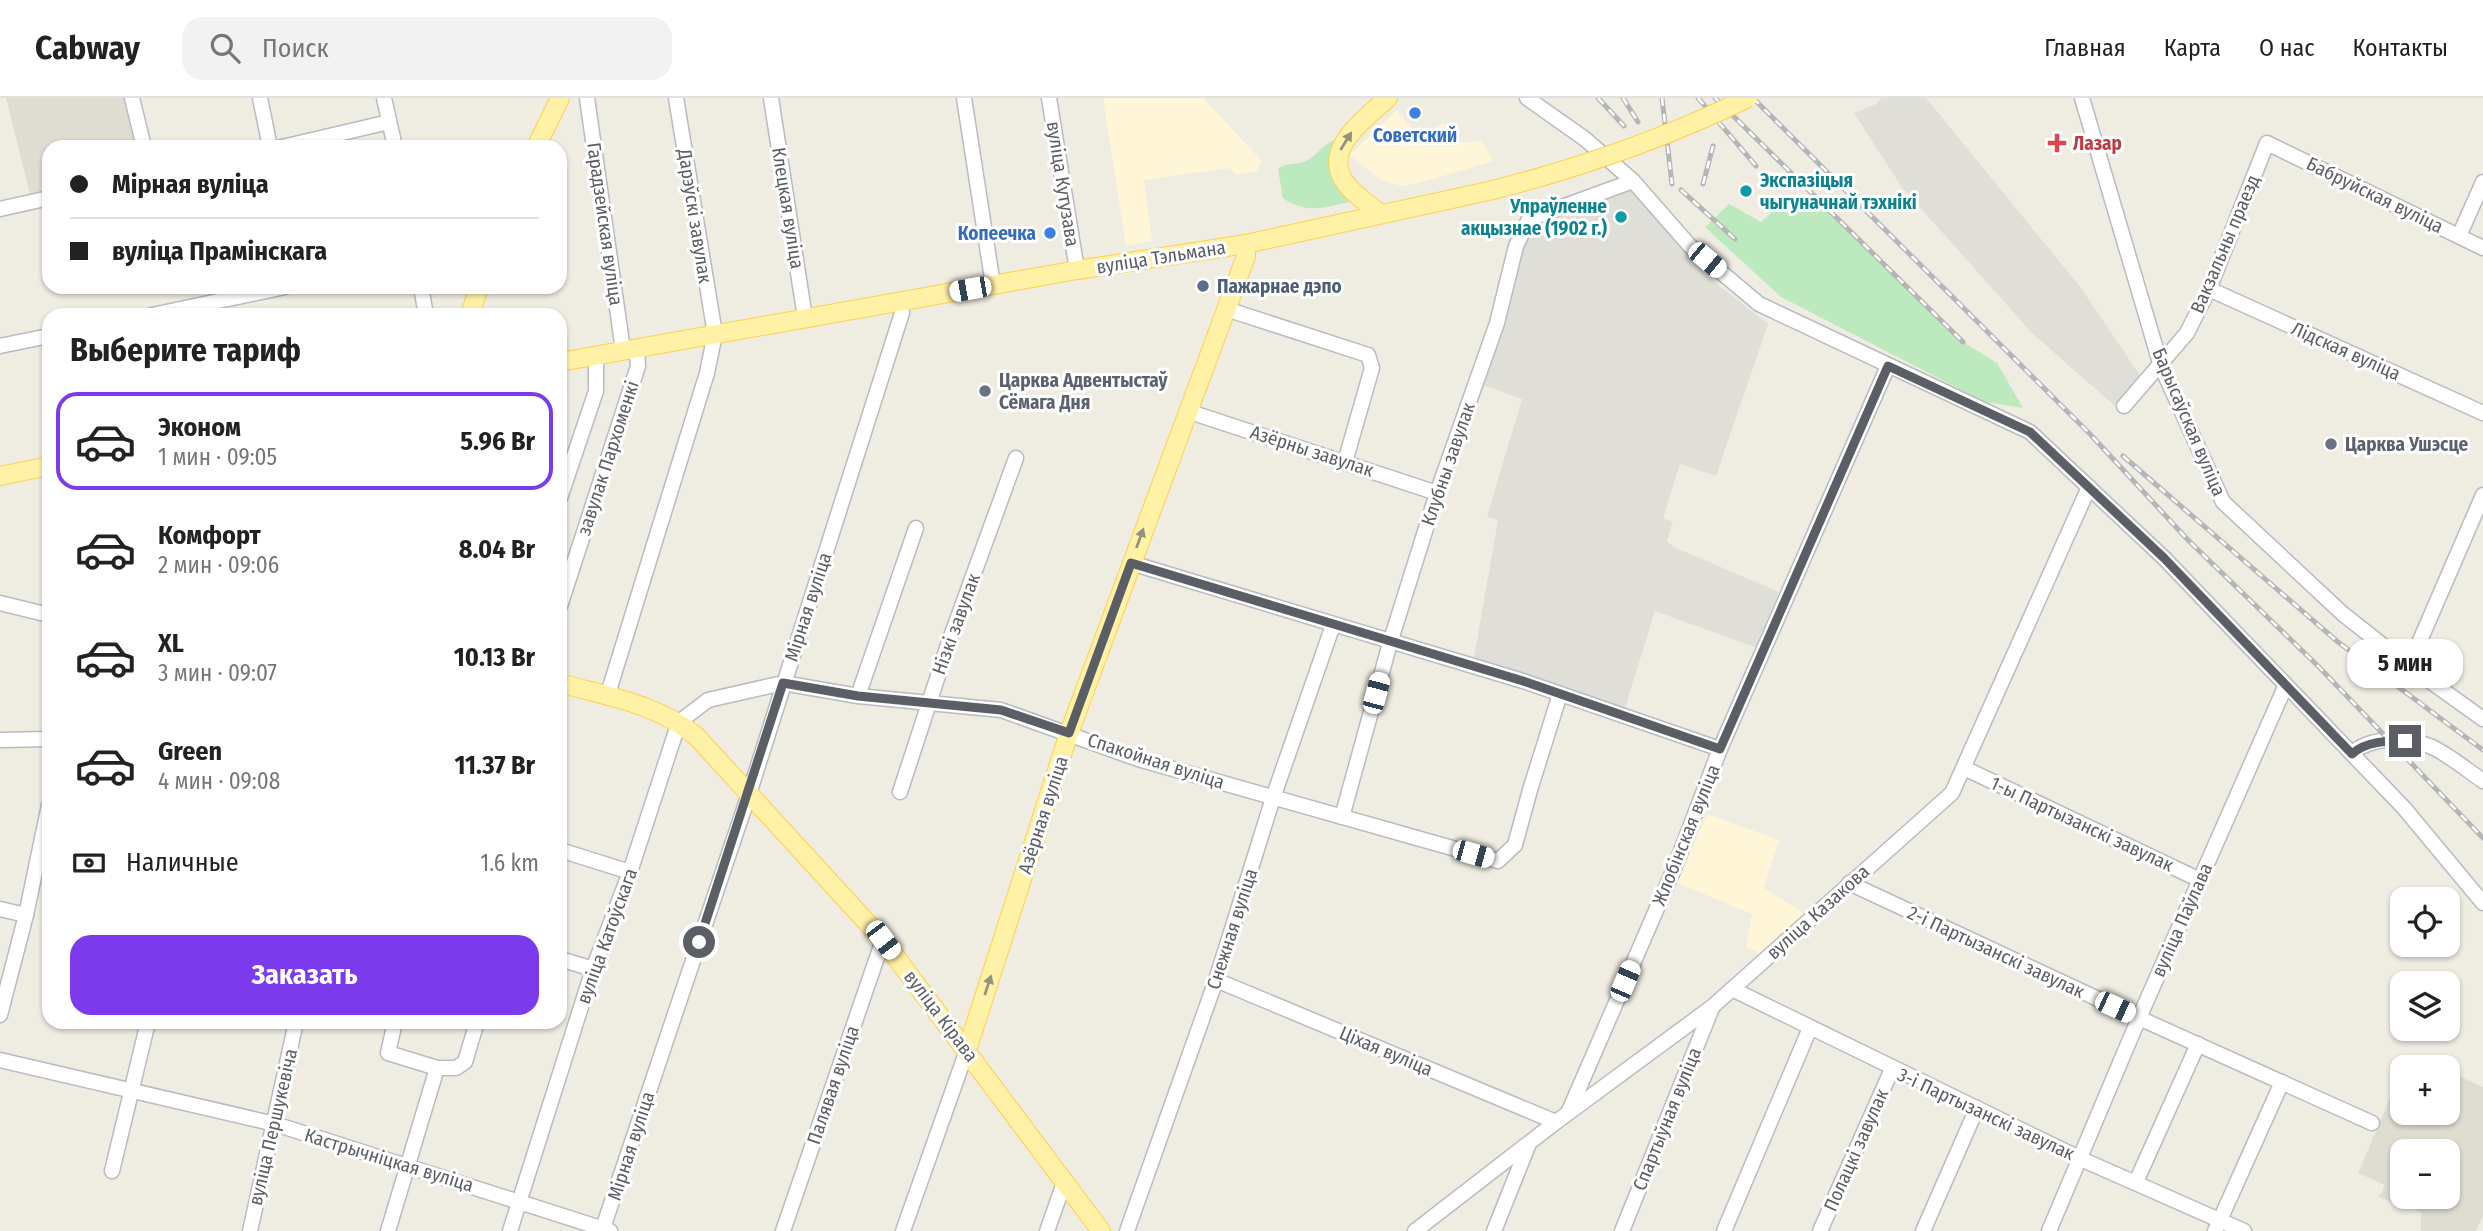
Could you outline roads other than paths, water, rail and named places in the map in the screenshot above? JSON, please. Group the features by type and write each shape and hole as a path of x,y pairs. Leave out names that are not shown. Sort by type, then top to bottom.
{"main road":[{"path":"539,140 560,98"},
{"path":"1383,213 1347,186 1341,176 1339,159 1346,137 1388,98"},
{"name":"вуліца Тэльмана","path":"567,361 1077,270 1246,244 1562,173 1635,149 1748,98"},
{"name":"Азёрная вуліца","path":"967,1050 1069,733 1246,256 1246,244"},
{"path":"0,476 42,467"},
{"path":"567,685 657,710 680,722"},
{"name":"вуліца Кірава","path":"680,722 696,736 883,940 1101,1231"}],"street":[{"path":"132,98 142,140"},
{"path":"260,98 269,140"},
{"path":"384,98 393,140"},
{"name":"Гарадзейская вуліца","path":"587,98 630,349"},
{"name":"Дарэўскі завулак","path":"676,98 715,334"},
{"name":"Клецкая вуліца","path":"771,98 805,318"},
{"path":"964,98 993,285"},
{"name":"вуліца Кутузава","path":"1049,98 1077,270"},
{"path":"1527,98 1585,139 1633,181 1690,246 1759,303 2030,432 2164,558 2404,808 2483,903"},
{"name":"Барысаўская вуліца","path":"2082,98 2161,366 2223,502 2343,614 2483,719"},
{"path":"312,140 389,122"},
{"name":"Вакзальны праезд","path":"2124,406 2187,333 2209,289 2267,143"},
{"name":"Бабруйская вуліца","path":"2267,143 2483,248"},
{"name":"Клубны завулак","path":"1342,817 1390,643 1437,493 1497,323 1516,246 1529,219 1633,181"},
{"path":"2459,236 2483,182"},
{"path":"0,209 42,200"},
{"name":"Лідская вуліца","path":"2209,289 2483,413"},
{"path":"185,308 252,294"},
{"name":"Мірная вуліца","path":"606,1230 902,313 900,301"},
{"path":"1226,309 1368,355 1373,368 1345,462"},
{"path":"607,697 707,373 715,334"},
{"path":"0,346 42,337"},
{"name":"завулак Пархоменкі","path":"567,584 638,366 630,349"},
{"path":"567,477 596,391 596,355"},
{"name":"Жлобінская вуліца","path":"1568,1113 1674,869 1720,749 1888,366"},
{"name":"Азёрны завулак","path":"1187,411 1437,493"},
{"name":"Нізкі завулак","path":"900,792 1016,458"},
{"name":"вуліца Казакова","path":"1415,1231 1556,1122 1712,1007 1952,793 2090,487"},
{"path":"2409,666 2483,495"},
{"path":"858,696 916,528"},
{"path":"1131,563 1560,694 1720,749"},
{"path":"0,603 42,613"},
{"name":"Снежная вуліца","path":"1127,1231 1216,980 1273,799 1333,625"},
{"name":"Спакойная вуліца","path":"680,722 708,700 783,683 928,705 1001,710 1138,759 1499,861 1515,845 1560,694"},
{"name":"вуліца Паўлава","path":"2049,1231 2139,1018 2285,687"},
{"name":"вуліца Катоўскага","path":"510,1231 593,969 630,872 680,722"},
{"path":"0,740 42,739"},
{"path":"2352,754 2359,747 2379,742 2405,741 2431,747 2483,780"},
{"name":"1-ы Партызанскі завулак","path":"1964,768 2200,880"},
{"path":"0,1015 26,915 42,838"},
{"path":"567,852 630,872"},
{"name":"2-і Партызанскі завулак","path":"1849,883 2372,1123"},
{"path":"0,909 26,915"},
{"name":"Палявая вуліца","path":"783,1231 883,940"},
{"path":"567,961 593,969"},
{"name":"Ціхая вуліца","path":"1216,980 1556,1122"},
{"name":"3-і Партызанскі завулак","path":"1732,989 1892,1069 2136,1182 2217,1226 2244,1231"},
{"name":"Спартыўная вуліца","path":"1622,1231 1712,1007"},
{"path":"1724,1231 1810,1028"},
{"path":"112,1171 146,1029"},
{"name":"вуліца Першукевіча","path":"250,1231 295,1029"},
{"path":"393,1029 388,1053 437,1068 456,1068 465,1062 475,1029"},
{"path":"2136,1182 2198,1044"},
{"name":"Азёрная вуліца","path":"903,1231 967,1050"},
{"name":"Кастрычніцкая вуліца","path":"0,1060 275,1124 606,1230"},
{"path":"388,1231 437,1068"},
{"name":"Полацкі завулак","path":"1820,1231 1892,1069"},
{"path":"2217,1226 2282,1082"},
{"path":"1923,1231 1978,1108"},
{"path":"1494,1231 1529,1145"},
{"path":"1047,1231 1064,1183"}],"railway":[{"path":"1598,98 1624,126"},
{"path":"1623,98 1638,122"},
{"path":"1662,98 1672,184"},
{"path":"1698,98 1756,166"},
{"path":"1715,98 1963,342"},
{"path":"1753,98 2090,434 2188,540 2318,666 2483,838"},
{"path":"1703,184 1713,146"},
{"path":"1681,190 1735,239"},
{"path":"2123,456 2338,642 2483,750"}],"place":[{"name":"Советский","path":"1415,113"},
{"name":"Лазар","path":"2057,143"},
{"name":"Экспазіцыя чыгуначнай тэхнікі","path":"1746,191"},
{"name":"Упраўленне акцызнае (1902 г.)","path":"1621,217"},
{"name":"Копеечка","path":"1050,233"},
{"name":"Пажарнае дэпо","path":"1203,286"},
{"name":"Царква Адвентыстаў Сёмага Дня","path":"985,391"},
{"name":"Царква Ушэсце","path":"2331,444"}]}
